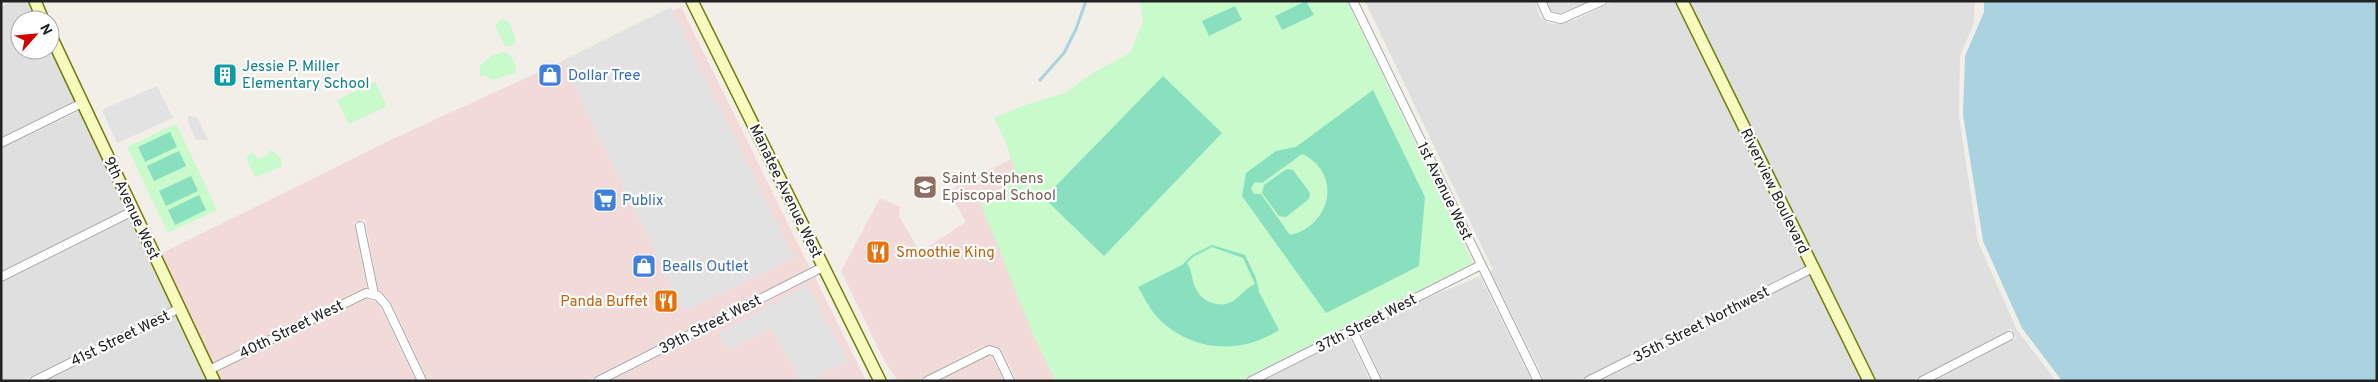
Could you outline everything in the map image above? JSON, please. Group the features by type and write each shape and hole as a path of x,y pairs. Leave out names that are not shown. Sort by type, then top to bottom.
{"street":[{"name":"Manatee Avenue West","path":"692,1 880,381"},
{"name":"1st Avenue West","path":"1353,1 1538,381"},
{"path":"1541,1 1548,16 1562,19 1602,1"},
{"name":"Riverview Boulevard","path":"1682,1 1869,381"},
{"name":"9th Avenue West","path":"60,56 212,376"},
{"path":"1,143 82,103"},
{"path":"1,277 134,211"},
{"path":"360,226 374,294 381,298 386,305 422,381"},
{"name":"37th Street West","path":"1250,381 1481,265"},
{"name":"39th Street West","path":"598,381 823,268"},
{"name":"35th Street Northwest","path":"1588,381 1813,268"},
{"name":"40th Street West","path":"212,376 358,296 374,294"},
{"name":"41st Street West","path":"34,381 180,308"},
{"path":"1352,329 1377,381"},
{"path":"1922,381 2009,336"},
{"path":"927,381 989,350 996,352 1010,381"}],"shaded area":[{"path":"12,1 28,1 32,10 10,10 10,60 56,60 75,101 1,138 1,7"},
{"path":"1365,1 1535,1 1539,15 1548,23 1555,24 1575,20 1614,1 1676,1 1806,266 1577,381 1545,381 1490,271 1493,270"},
{"path":"1547,1 1590,1 1558,14 1549,10"},
{"path":"1688,1 1975,1 1974,22 1960,57 1959,116 1978,242 2017,330 2056,381 1934,381 2016,338 2011,329 1911,381 1876,381"},
{"path":"671,7 794,258 684,311 562,61"},
{"path":"681,7 810,268 586,381 428,381 391,302 378,289 365,219 354,222 367,288 355,292 212,363 160,254 399,136"},
{"path":"157,86 173,118 117,143 102,110"},
{"path":"79,111 126,209 1,272 1,149"},
{"path":"188,116 197,117 208,140 196,140 188,122"},
{"path":"1011,159 1017,178 1033,334 1056,381 1017,381 1001,349 990,345 981,347 917,381 898,381 885,362 841,271 880,198 900,207 899,216 920,252 966,222 948,191"},
{"path":"131,218 172,306 22,381 1,381 1,283"},
{"path":"1810,275 1863,381 1599,381"},
{"path":"1480,276 1532,381 1383,381 1360,331 1415,303"},
{"path":"815,277 866,381 609,381"},
{"path":"808,285 848,361 810,381 800,381 772,328 728,351 718,333"},
{"path":"366,299 377,302 381,308 416,381 220,381 216,372"},
{"path":"177,315 208,381 45,381"},
{"path":"1349,336 1370,381 1262,381"},
{"path":"988,355 991,356 1004,381 938,381"}],"green space":[{"path":"1140,1 1347,1 1473,263 1239,381 1056,381 1033,334 981,204 1017,178 1005,140 994,118 1025,105 1065,93 1094,72 1130,53 1143,21"},
{"path":"1306,1 1314,15 1282,30 1275,16"},
{"path":"1235,6 1242,20 1209,36 1202,21"},
{"path":"500,19 509,22 516,40 512,46 505,46 495,26"},
{"path":"503,52 514,60 515,73 493,80 483,75 480,77 480,66 491,56"},
{"path":"1163,76 1222,133 1104,256 1044,198"},
{"path":"375,82 387,106 349,124 337,100"},
{"path":"1373,90 1425,197 1419,266 1326,313 1242,196 1246,173 1276,151 1296,147","holes":["1302,154 1315,163 1323,173 1327,186 1327,198 1323,210 1315,221 1304,230 1290,235 1261,194 1254,194 1251,188 1255,182 1262,183"]},
{"path":"176,124 217,210 168,233 127,147"},
{"path":"170,132 177,147 145,162 138,147"},
{"path":"271,150 281,158 282,166 257,177 254,176 246,156 253,153 258,159 267,155"},
{"path":"179,151 186,166 154,181 147,166"},
{"path":"1287,169 1293,170 1310,193 1309,199 1286,217 1279,216 1262,193 1264,185"},
{"path":"191,176 198,191 166,206 159,191"},
{"path":"199,195 206,210 175,225 168,210"},
{"path":"1212,245 1245,255 1256,278 1259,292 1279,330 1265,338 1250,343 1219,346 1189,339 1175,332 1162,322 1151,310 1138,287 1182,265 1192,255","holes":["1212,247 1243,258 1255,284 1233,301 1223,304 1207,301 1199,294 1194,286 1187,263 1193,257"]}],"water":[{"path":"1984,1 2377,1 2377,381 2062,381 2022,328 1983,241 1963,115 1965,56 1984,12"}],"waterway":[{"path":"1040,80 1064,53 1076,29 1086,1"}],"place":[{"name":"Jessie P. Miller Elementary School","path":"225,75"},
{"name":"Dollar Tree","path":"550,75"},
{"name":"Saint Stephens Episcopal School","path":"925,187"},
{"name":"Publix","path":"605,200"},
{"name":"Smoothie King","path":"878,252"},
{"name":"Bealls Outlet","path":"644,266"},
{"name":"Panda Buffet","path":"666,301"}]}
